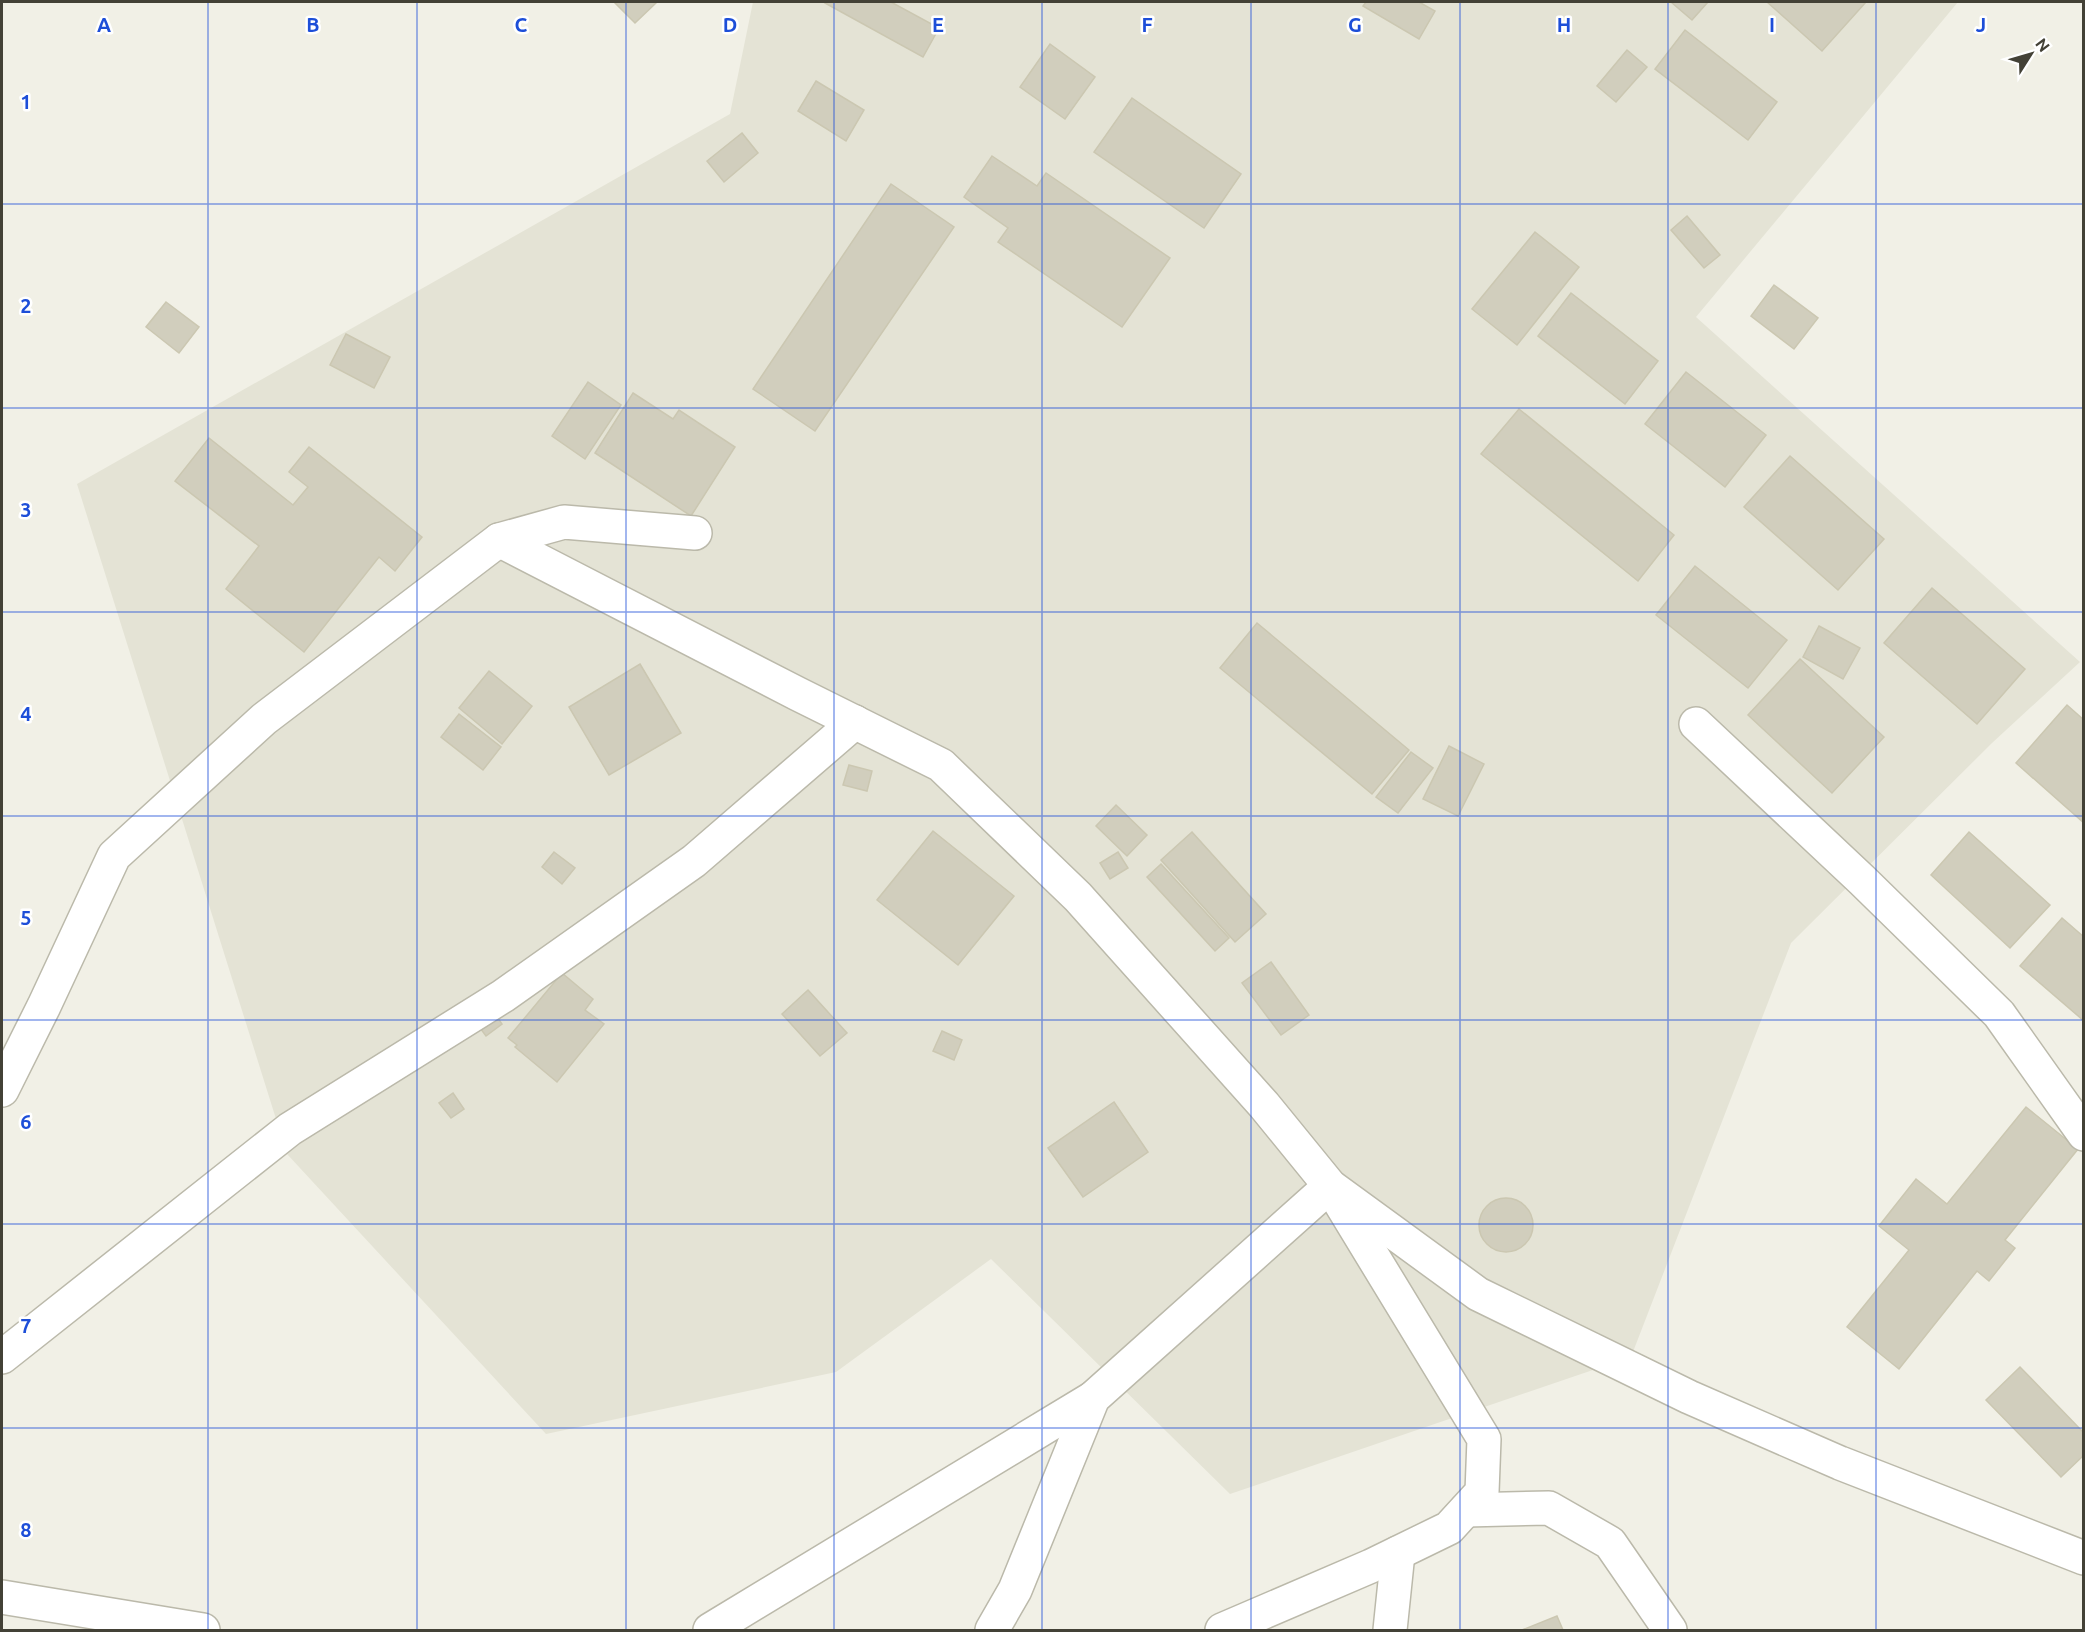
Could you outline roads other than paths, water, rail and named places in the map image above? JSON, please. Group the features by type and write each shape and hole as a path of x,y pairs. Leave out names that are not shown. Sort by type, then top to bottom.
{"street":[{"path":"2,1090 114,856 264,719 499,540 564,522 695,533"},
{"path":"499,540 941,765 1078,897 1264,1105 1330,1186 1484,1439 1482,1492 1449,1528 1398,1553 1222,1630"},
{"path":"2,1357 290,1129 503,996 694,861 855,722"},
{"path":"1696,724 1862,880 1999,1014 2084,1134"},
{"path":"710,1630 1093,1398 1330,1186"},
{"path":"1330,1186 1478,1294 1689,1397 1829,1458 2084,1558"},
{"path":"992,1630 1015,1590 1093,1398"},
{"path":"1466,1510 1549,1508 1610,1543 1670,1630"},
{"path":"1390,1630 1398,1553"},
{"path":"2,1597 203,1630"}]}
